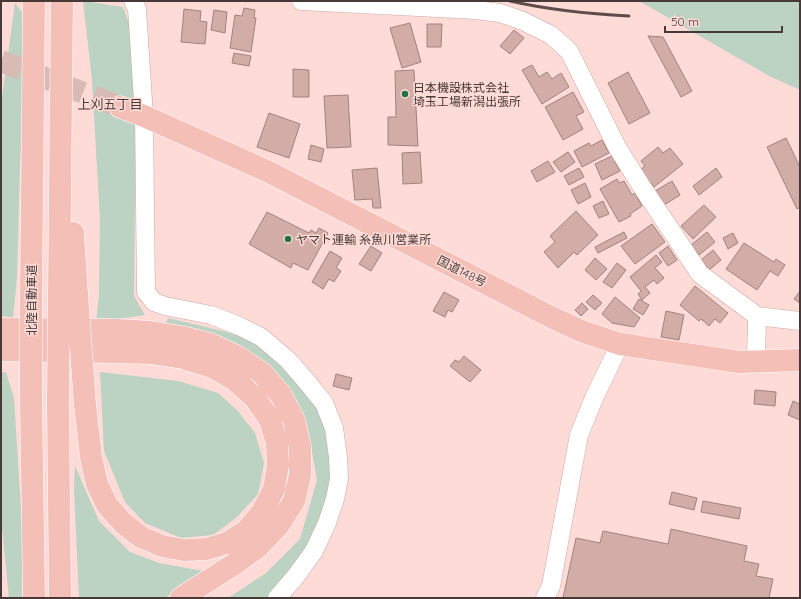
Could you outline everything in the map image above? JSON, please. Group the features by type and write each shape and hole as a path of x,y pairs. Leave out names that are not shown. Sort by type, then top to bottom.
{"highway":[{"name":"北陸自動車道","path":"34,1 31,293 34,598"},
{"path":"60,598 58,403 68,294 62,1"},
{"name":"国道148号","path":"120,107 144,116 269,172 581,331 620,344 739,362 800,360"},
{"path":"1,350 119,352 152,353 183,358 212,367 235,380 255,398 270,420 277,443 278,465 274,490 262,512 246,531 227,543 206,549 184,550 162,546 142,537 123,523 107,505 98,484 92,457 85,405 68,294"},
{"path":"1,329 118,330 150,332 182,337 210,344 238,357 262,373 281,395 294,420 300,447 300,475 294,501 278,526 259,546 233,565 181,598"}],"street":[{"path":"133,1 137,9 144,116 146,292 154,302 165,306 211,315 240,326 261,337 288,360 307,382 324,404 334,428 339,479 335,499 327,523 314,551 296,576 277,598"},
{"path":"301,1 388,3 500,13 523,21 551,36 568,51 617,147 700,274 757,316 800,321"},
{"path":"756,361 757,316"},
{"path":"545,598 551,586 579,435 594,398 620,344"}],"green space":[{"path":"83,1 123,7 133,34 137,131 134,296 145,315 96,322 99,294 100,220 92,80"},
{"path":"639,1 800,1 800,90 769,76"},
{"path":"15,3 22,12 24,44 17,277 13,318 1,316 2,98"},
{"path":"168,318 231,333 259,344 286,365 318,404 328,428 333,464 319,531 274,593 267,598 228,598 266,573 300,539 317,480 307,424 281,379 165,327"},
{"path":"6,372 14,398 23,541 22,598 9,598 1,517 1,373"},
{"path":"100,372 178,381 218,393 237,410 255,433 264,463 258,494 237,517 213,535 181,538 145,523 125,502 104,451"},
{"path":"75,466 99,521 130,552 159,563 203,571 165,598 79,598 74,489"}],"building":[{"path":"244,8 255,10 254,18 256,18 251,52 230,48 235,15 242,16"},
{"path":"184,9 201,11 200,21 207,22 205,44 181,42"},
{"path":"214,10 227,12 225,33 211,30"},
{"path":"410,23 421,62 402,68 390,28"},
{"path":"427,24 442,24 441,47 427,47"},
{"path":"514,30 524,38 510,54 500,46"},
{"path":"648,36 663,37 692,91 681,97"},
{"path":"234,53 251,56 249,66 232,63"},
{"path":"532,65 539,77 547,72 552,79 561,73 569,87 542,104 522,70"},
{"path":"293,69 309,70 309,97 293,97"},
{"name":"日本機設株式会社 埼玉工場新潟出張所","path":"414,70 418,146 388,145 388,117 396,117 395,71"},
{"path":"628,72 650,113 629,124 608,83"},
{"path":"573,92 584,112 576,116 583,129 563,140 545,107"},
{"path":"348,95 351,147 327,148 324,96"},
{"path":"269,113 300,124 289,158 257,147"},
{"path":"786,138 800,167 800,207 797,209 767,147"},
{"path":"602,140 609,153 582,167 574,151 589,143 591,146"},
{"path":"311,145 324,149 321,162 308,159"},
{"path":"658,147 663,153 670,148 683,164 654,187 640,170 645,166 641,161"},
{"path":"420,152 422,183 403,184 402,153"},
{"path":"568,152 575,162 561,172 553,162"},
{"path":"612,156 620,171 602,180 595,164"},
{"path":"548,161 555,172 537,182 531,171"},
{"path":"377,168 381,208 373,208 372,199 355,200 352,170"},
{"path":"579,168 584,177 569,185 564,176"},
{"path":"716,168 722,177 699,195 693,186"},
{"path":"617,179 619,183 624,181 632,195 635,193 642,206 630,214 631,216 619,222 600,189"},
{"path":"672,181 680,195 664,205 655,191"},
{"path":"585,183 591,197 578,204 571,190"},
{"path":"603,201 609,214 599,218 593,206"},
{"path":"704,205 716,217 693,239 681,226"},
{"path":"576,211 598,235 577,255 574,252 558,268 544,252 555,242 550,236"},
{"name":"ヤマト運輸 糸魚川営業所","path":"267,212 309,233 311,230 316,233 319,228 328,233 308,270 293,263 291,268 249,244"},
{"path":"652,224 665,242 635,264 621,246"},
{"path":"624,232 627,238 598,253 595,247"},
{"path":"707,232 715,242 699,255 691,245"},
{"path":"733,233 738,243 728,249 723,238"},
{"path":"744,243 774,262 776,259 785,265 778,276 770,271 757,290 726,269"},
{"path":"371,246 382,253 371,271 359,264"},
{"path":"668,246 677,260 668,266 659,253"},
{"path":"713,250 721,260 709,270 701,260"},
{"path":"330,251 342,258 336,268 341,271 334,282 329,279 323,289 312,282"},
{"path":"656,255 662,262 655,268 664,278 657,284 654,280 645,287 650,293 642,300 638,294 641,291 630,277"},
{"path":"595,258 607,269 596,280 585,270"},
{"path":"617,263 626,270 612,288 603,282"},
{"path":"695,286 728,313 720,323 715,319 709,326 701,319 699,321 680,305"},
{"path":"800,291 800,303 794,299"},
{"path":"444,292 459,300 452,312 448,310 445,317 433,311"},
{"path":"593,295 602,303 595,310 586,302"},
{"path":"615,297 640,318 634,327 612,323 602,314"},
{"path":"639,299 649,305 643,315 633,309"},
{"path":"582,303 588,309 581,316 575,310"},
{"path":"666,311 684,315 679,340 661,337"},
{"path":"464,356 481,370 470,382 450,366 455,360 459,362"},
{"path":"336,374 352,378 349,390 333,386"},
{"path":"755,390 776,392 775,406 754,404"},
{"path":"793,401 800,404 800,420 788,415"},
{"path":"672,492 697,498 694,510 669,504"},
{"path":"703,501 741,508 739,519 701,512"},
{"path":"671,529 747,546 744,561 759,564 756,576 773,579 769,598 563,598 576,538 600,543 603,531 668,544"}],"tunnel":[{"path":"1,61 120,107"}],"railway":[{"path":"510,1 570,11 629,16"}],"place":[{"name":"日本機設株式会社 埼玉工場新潟出張所","path":"405,94"},
{"name":"ヤマト運輸 糸魚川営業所","path":"288,239"}],"district":[{"name":"上刈五丁目","path":"110,104"}]}
